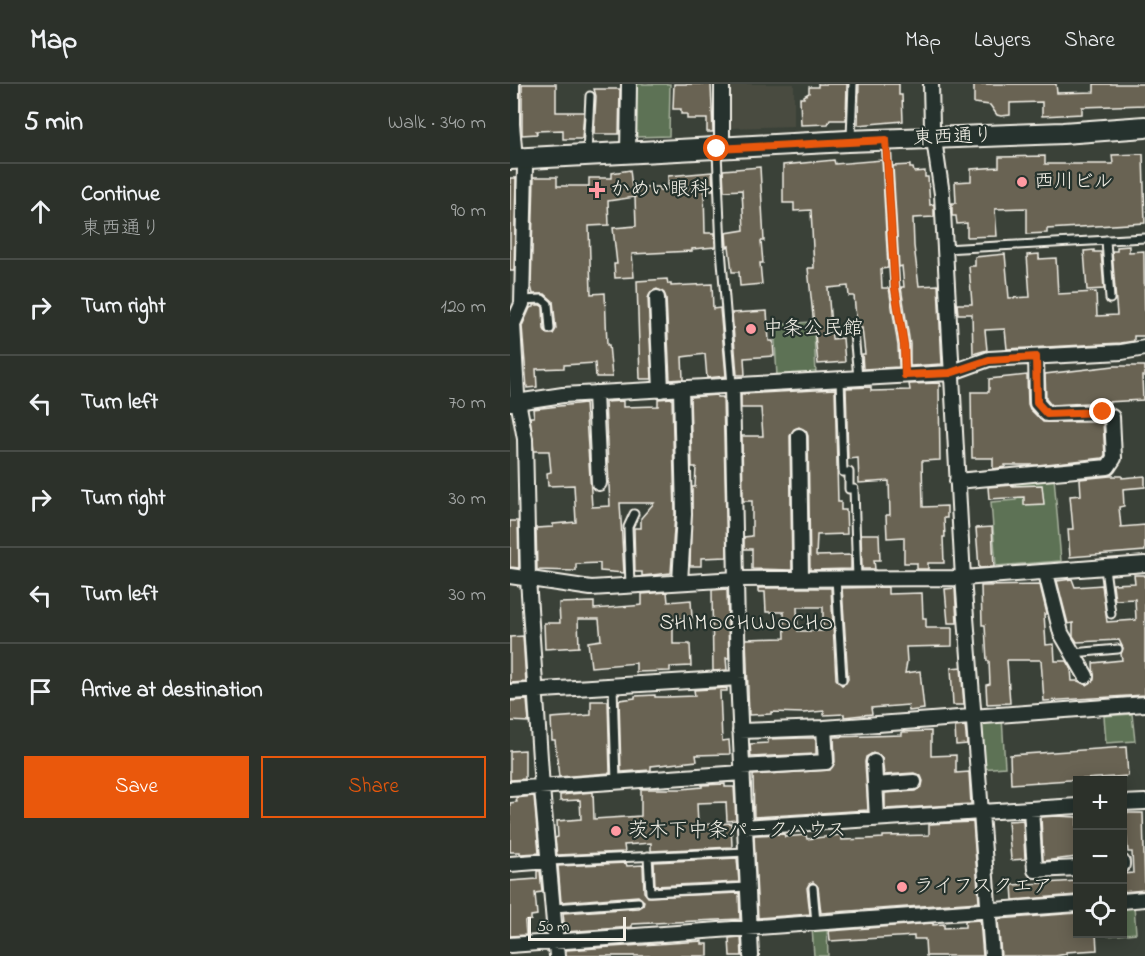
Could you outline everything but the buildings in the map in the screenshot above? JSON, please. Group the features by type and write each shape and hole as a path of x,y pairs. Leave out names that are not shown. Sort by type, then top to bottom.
{"street":[{"path":"512,84 517,162 516,275 522,300 513,324 518,395 515,402 525,439 528,579 542,788 557,956"},
{"path":"628,154 629,84"},
{"path":"720,149 722,84"},
{"path":"931,84 934,138 942,194 963,578 992,956"},
{"name":"東西通り","path":"517,162 587,155 851,141 1063,134 1145,127"},
{"path":"657,298 661,390"},
{"path":"515,402 563,395 950,373 989,360 1122,352 1145,348"},
{"path":"957,481 1108,467 1114,458 1112,417 1103,412 1047,414 1037,403 1036,357"},
{"path":"732,385 738,678 751,956"},
{"path":"680,582 684,514 681,388"},
{"path":"595,393 598,483"},
{"path":"799,436 801,578"},
{"path":"510,576 591,588 737,579 963,578 1145,564"},
{"path":"1046,573 1061,633 1086,676"},
{"path":"510,692 738,678"},
{"path":"740,731 824,728 1145,704"},
{"path":"510,789 616,783 826,762 824,728"},
{"path":"874,762 877,819"},
{"path":"875,785 914,782"},
{"path":"1127,803 1145,802"},
{"path":"745,828 1073,806"},
{"path":"1030,809 1035,870 1073,868"},
{"path":"510,864 549,861"},
{"path":"1127,901 1145,899"},
{"path":"510,945 1073,904"}],"lane":[{"path":"851,141 853,84"},
{"path":"587,155 590,96"},
{"path":"886,140 895,288 904,345 905,375"},
{"path":"720,149 721,249 732,385"},
{"path":"944,249 1145,238"},
{"path":"1106,240 1110,299"},
{"path":"522,300 542,299 548,304 550,329"},
{"path":"854,333 858,378"},
{"path":"840,379 843,472 849,472 849,489 854,489 857,578"},
{"path":"630,585 628,527 634,514"},
{"path":"1105,568 1111,614"},
{"path":"836,578 842,679"},
{"path":"1073,653 1118,650"},
{"path":"613,686 616,783"},
{"path":"549,861 746,852"},
{"path":"648,856 650,892 747,887"},
{"path":"813,888 816,923"},
{"path":"554,908 638,902"}],"shaded area":[{"path":"728,84 794,84 794,126 728,128"}],"green space":[{"path":"634,84 670,84 669,136 634,137"},
{"path":"810,322 811,333 814,333 816,374 777,376 774,325"},
{"path":"1054,477 1061,561 996,566 991,502 1016,500 1015,480"},
{"path":"1132,714 1135,741 1106,743 1104,716"},
{"path":"1002,717 1005,767 981,769 978,719"},
{"path":"1134,905 1136,933 1127,934 1127,906"},
{"path":"827,927 828,956 814,956 812,928"}],"place":[{"name":"西川ビル","path":"1022,182"},
{"name":"かめい眼科","path":"597,190"},
{"name":"中条公民館","path":"751,329"},
{"name":"茨木下中条パークハウス","path":"616,831"},
{"name":"ライフスクエア","path":"902,887"}],"district":[{"name":"SHIMOCHUJOCHO","path":"747,624"}],"route":[{"path":"717,149 886,140 895,288 904,345 905,375 950,373 989,360 1036,357 1037,403 1047,414 1103,412"}]}
